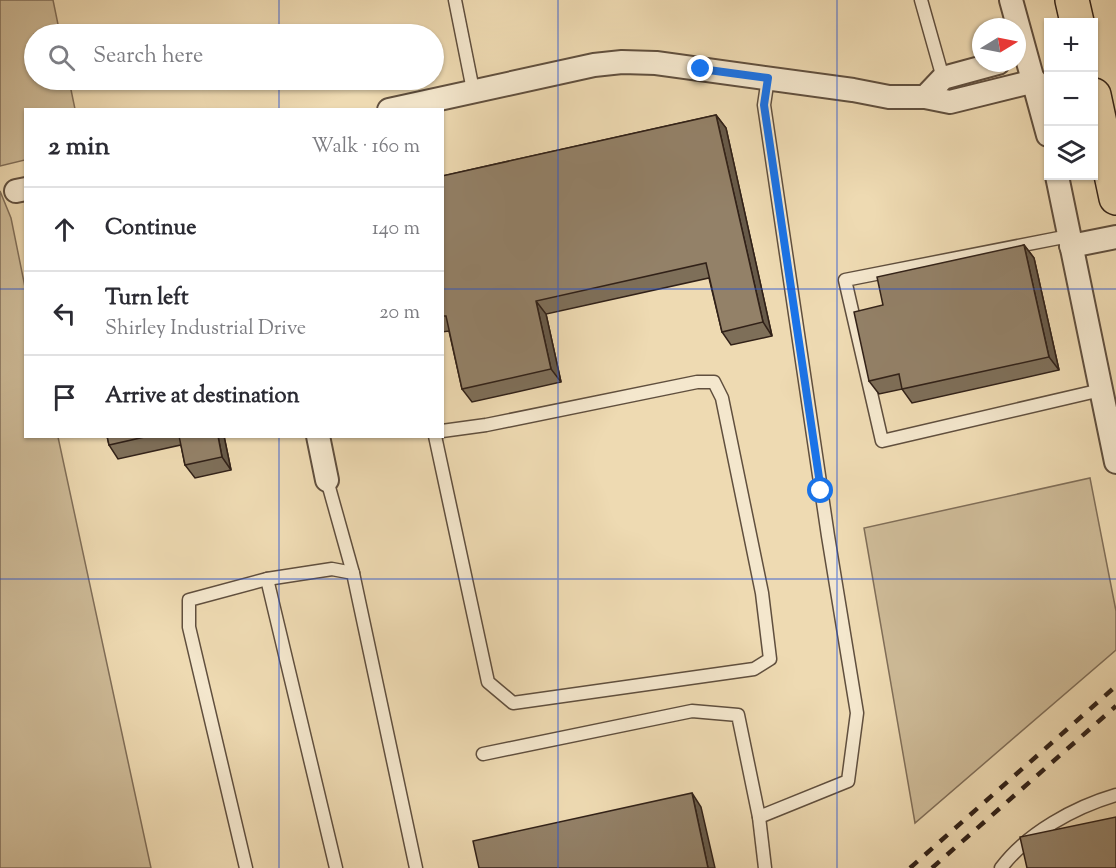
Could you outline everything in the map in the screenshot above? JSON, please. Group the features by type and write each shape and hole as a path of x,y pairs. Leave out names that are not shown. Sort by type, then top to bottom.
{"main road":[{"path":"1072,0 1076,18"},
{"path":"1098,114 1116,198"}],"street":[{"path":"1011,0 1014,18"},
{"path":"397,108 594,65 621,62 656,63 889,97 926,97 950,102 1035,81"},
{"path":"1026,64 1035,81 1046,126"},
{"path":"926,97 943,78 972,70"},
{"path":"1058,180 1116,462"},
{"path":"1070,241 1116,237"},
{"path":"318,438 327,480"}],"lane":[{"path":"455,0 473,90"},
{"path":"921,0 943,78"},
{"path":"759,817 848,781 857,713 826,525 764,105 768,78"},
{"path":"1070,241 845,280 882,441 1101,390"},
{"path":"435,438 488,682 513,704 754,669 770,659 762,593 722,398 714,382 697,382 486,425 444,431"},
{"path":"327,480 353,573 416,868"},
{"path":"246,868 189,627 189,600 267,579 332,569 353,573"},
{"path":"267,579 336,868"},
{"path":"483,754 692,711 738,715 759,817 765,868"},
{"path":"1001,868 1010,856 1046,828 1094,801 1116,795"}],"shaded area":[{"path":"0,0 53,0 58,24 24,24 24,90 71,90 75,108 24,108 24,160 0,166"},
{"path":"0,191 11,218 24,282 24,438 58,438 151,868 0,868"},
{"path":"1090,478 1116,611 1116,650 915,823 864,528"}],"building":[{"path":"716,115 763,322 722,332 706,263 536,301 551,369 462,389 446,316 444,316 444,176"},
{"path":"1024,245 1049,357 902,389 899,374 869,381 854,312 883,305 877,277"},
{"path":"107,438 140,438 109,445"},
{"path":"179,438 218,438 222,457 185,465"},
{"path":"692,793 708,868 479,868 473,841"},
{"path":"1116,817 1116,868 1027,868 1020,837"}],"railway":[{"path":"910,868 1116,686"},
{"path":"932,868 1116,706"}],"route":[{"path":"701,69 768,78 764,105 821,491"}]}
